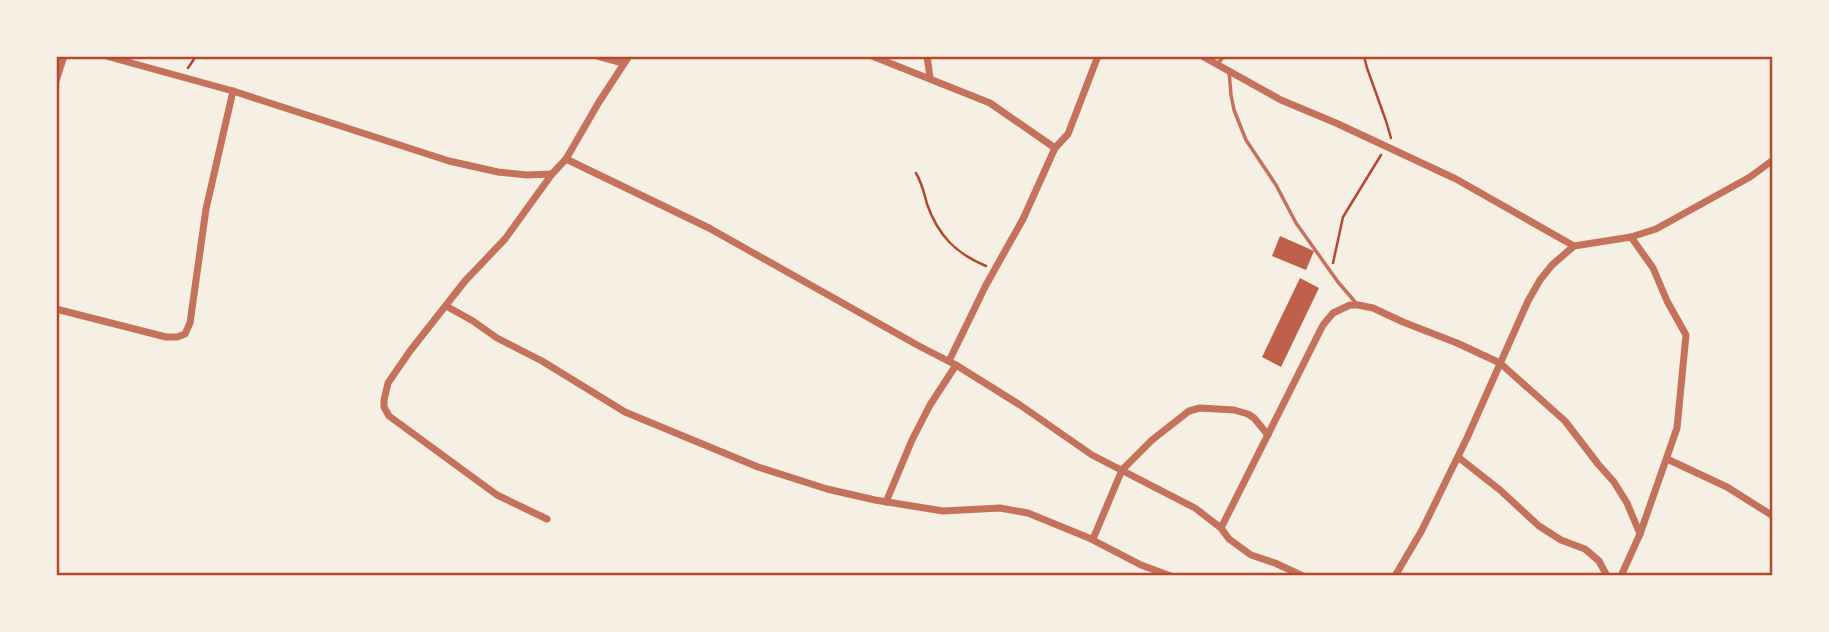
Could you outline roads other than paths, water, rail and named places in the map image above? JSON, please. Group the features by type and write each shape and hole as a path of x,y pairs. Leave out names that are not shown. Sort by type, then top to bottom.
{"street":[{"path":"56,81 64,56"},
{"path":"106,56 233,91 461,164 498,173 552,174"},
{"path":"597,56 623,64"},
{"path":"547,519 497,495 389,416 384,400 388,383 410,351 465,281 505,239 566,159 629,56"},
{"path":"872,56 990,103 1055,148"},
{"path":"927,56 930,78"},
{"path":"886,502 912,440 952,363 995,270 1023,219 1055,148 1068,134 1098,56"},
{"path":"1202,56 1281,100 1456,179 1574,246"},
{"path":"56,309 166,337 185,334 190,323 206,209 233,91"},
{"path":"566,159 709,228 952,363 1020,405 1092,455 1195,508 1251,555 1303,576"},
{"path":"1395,576 1422,530 1458,457 1540,280 1552,265 1574,246 1631,237 1656,229 1751,177 1773,160"},
{"path":"1620,576 1640,534 1679,418 1686,335 1653,268 1631,237"},
{"path":"1221,528 1322,325 1334,313 1350,305 1358,305 1373,308 1500,363 1565,421 1614,482 1627,503 1640,534"},
{"path":"446,306 625,412 758,467 827,489 886,502 943,511 1000,508 1028,513 1093,539 1141,565 1171,576"},
{"path":"1093,539 1122,470 1152,440 1189,411 1200,408 1248,414 1268,435"},
{"path":"1458,457 1500,490 1539,526 1561,540 1586,549 1600,561 1607,576"},
{"path":"1667,459 1727,487 1773,516"}],"lane":[{"path":"1216,64 1224,56"},
{"path":"1229,71 1234,110 1247,140 1284,198 1296,223 1358,305"}]}
